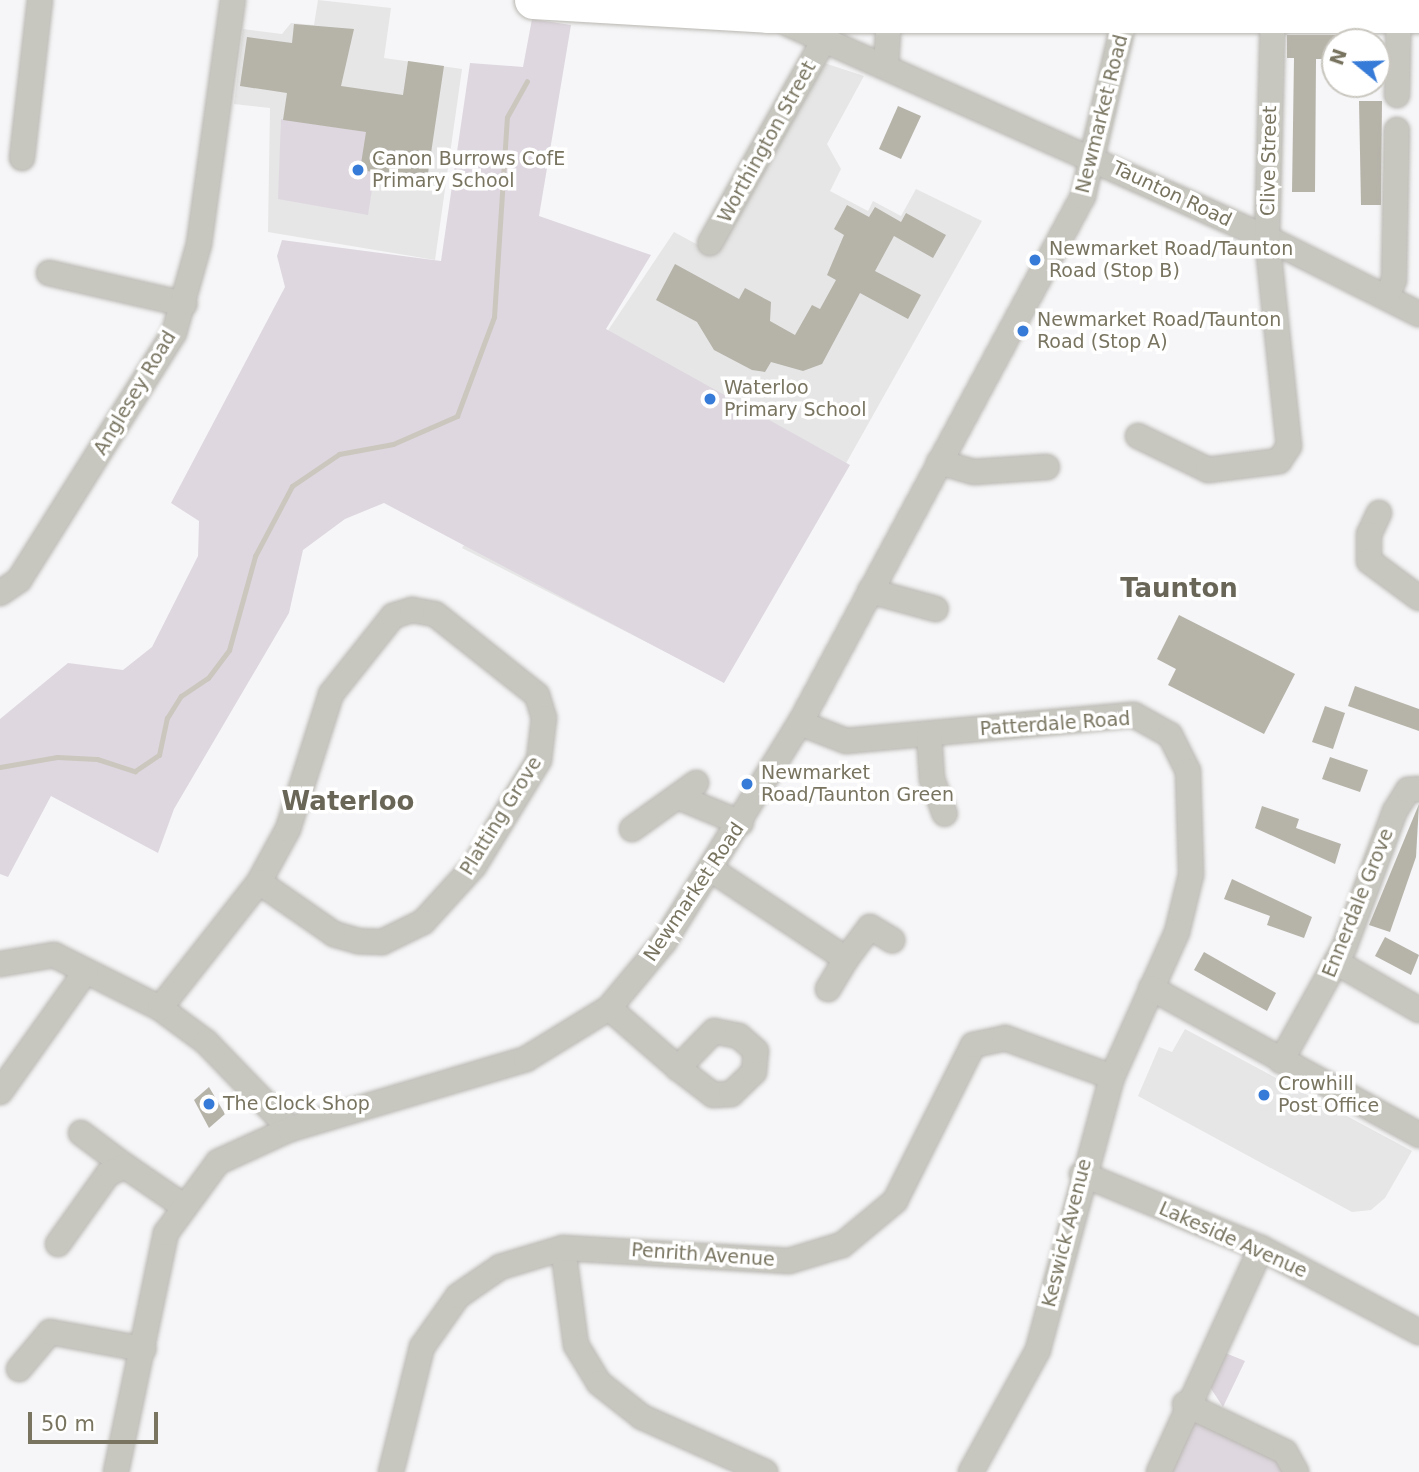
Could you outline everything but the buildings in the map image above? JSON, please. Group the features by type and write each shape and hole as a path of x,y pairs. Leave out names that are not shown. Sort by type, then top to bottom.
{"highway":[{"path":"534,0 767,14 889,8 1128,7 1272,27 1405,9"}],"street":[{"path":"22,158 40,0"},
{"name":"Anglesey Road","path":"0,593 26,568 174,332 199,244 233,0"},
{"name":"Newmarket Road","path":"116,1472 166,1233 182,1205 218,1162 290,1129 527,1059 609,1008 712,870 800,723 1083,196 1128,7"},
{"path":"886,66 889,8"},
{"path":"1397,95 1405,9"},
{"name":"Taunton Road","path":"767,14 1267,238 1419,314"},
{"name":"Clive Street","path":"1138,436 1208,470 1279,461 1286,454 1267,238 1272,27"},
{"name":"Worthington Street","path":"710,243 824,40"},
{"path":"1387,296 1394,280 1408,189 1397,130"},
{"path":"49,273 184,304"},
{"path":"939,462 974,472 1047,467"},
{"path":"1379,513 1369,534 1369,561 1419,598"},
{"path":"870,591 936,609"},
{"name":"Platting Grove","path":"160,1008 259,882 288,830 331,694 393,616 412,610 435,614 537,695 544,718 539,760 474,866 423,922 382,942 358,941 334,934 259,882"},
{"name":"Patterdale Road","path":"800,723 846,741 1134,715 1170,736 1188,771 1191,875 1177,932 1151,988"},
{"path":"929,734 932,779 945,814"},
{"name":"Ennerdale Grove","path":"1281,1061 1336,962 1395,810 1408,790 1419,789"},
{"path":"632,830 687,790 741,822"},
{"path":"712,870 846,959"},
{"path":"828,989 870,927 892,940"},
{"path":"0,964 54,955 160,1008 206,1042 290,1129"},
{"path":"1336,962 1419,1010"},
{"path":"0,1092 86,971"},
{"path":"1151,988 1419,1135"},
{"name":"Keswick Avenue","path":"971,1472 1038,1350 1082,1174 1112,1077 1151,988"},
{"path":"609,1008 678,1068"},
{"name":"Penrith Avenue","path":"391,1472 413,1370 458,1296 500,1266 563,1248 789,1261 842,1245 895,1200 972,1045 1005,1038 1112,1077"},
{"path":"81,1133 182,1205"},
{"path":"58,1244 108,1174 125,1166"},
{"name":"Lakeside Avenue","path":"1082,1174 1261,1248 1419,1332"},
{"path":"563,1248 576,1345 599,1383 642,1417 765,1472"},
{"path":"1159,1472 1185,1404 1261,1248"},
{"path":"19,1369 50,1332 143,1349"},
{"path":"1185,1404 1285,1452 1296,1472"}],"shaded area":[{"name":"Canon Burrows CofE Primary School","path":"318,0 391,8 384,58 462,69 435,260 268,232 270,108 234,104 243,29 282,34 291,23 314,25"},
{"path":"532,19 571,25 539,216 651,255 606,329 850,465 724,683 384,503 345,519 303,550 289,613 174,809 158,853 51,796 8,877 0,874 0,719 68,663 123,670 152,647 198,556 199,521 171,503 285,287 277,256 282,240 441,261 470,63 523,67"},
{"name":"Waterloo Primary School","path":"818,61 864,76 827,144 841,169 830,191 868,211 873,201 901,216 916,189 982,221 729,672 711,675 462,548 674,232 711,252"},
{"path":"281,119 366,132 363,170 375,170 368,215 278,199"},
{"path":"1185,1029 1412,1151 1385,1198 1371,1210 1352,1212 1138,1096 1159,1047 1172,1052"},
{"path":"1223,1352 1245,1361 1223,1407 1208,1384"},
{"path":"1207,1422 1274,1454 1288,1472 1167,1472 1192,1423"}],"waterway":[{"path":"0,767 57,757 97,759 135,771 159,755 167,718 181,696 208,678 229,650 255,556 292,486 339,454 393,444 457,416 494,317 507,117 527,81"}],"place":[{"name":"Canon Burrows CofE Primary School","path":"358,170"},
{"name":"Newmarket Road/Taunton Road (Stop B)","path":"1035,260"},
{"name":"Newmarket Road/Taunton Road (Stop A)","path":"1023,331"},
{"name":"Waterloo Primary School","path":"710,399"},
{"name":"Newmarket Road/Taunton Green","path":"747,784"},
{"name":"Crowhill Post Office","path":"1264,1095"},
{"name":"The Clock Shop","path":"209,1104"}],"district":[{"name":"Taunton","path":"1179,589"},
{"name":"Waterloo","path":"348,802"}]}
